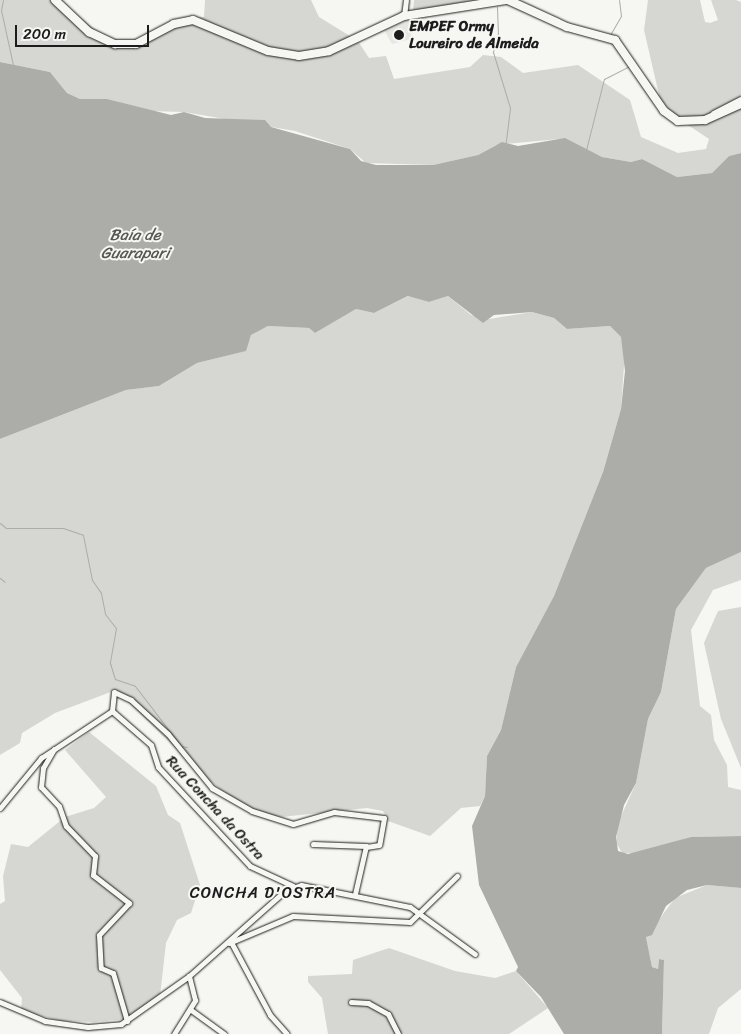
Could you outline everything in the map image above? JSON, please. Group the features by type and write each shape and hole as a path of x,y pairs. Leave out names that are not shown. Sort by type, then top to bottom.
{"street":[{"path":"55,0 90,32 115,44 136,44 174,24 193,20 268,51 299,56 329,51 404,16 508,0 567,27 614,40 664,111 684,123 705,120 741,104"},
{"path":"404,16 406,0"},
{"path":"705,120 741,99"},
{"path":"0,808 23,776 54,749 112,711 114,692 131,700 168,734 212,788 252,812 293,824 334,812 384,818 379,845 366,847 351,842 313,844"},
{"name":"Rua Concha da Ostra","path":"112,711 151,745 158,767 250,866 293,886 325,886 405,906 422,914 475,954"},
{"path":"54,749 43,768 41,787 60,806 66,826 96,856 93,875 129,903 99,935 101,968 113,973 127,1022"},
{"path":"355,894 366,847"},
{"path":"230,944 265,925 293,916 407,923 422,914 457,876"},
{"path":"0,1002 45,1021 88,1027 127,1022 230,944 293,886"},
{"path":"230,944 270,1015 287,1034"},
{"path":"174,1034 191,1010 195,992 189,976"},
{"path":"352,1002 368,1003 388,1014 398,1034"},
{"path":"191,1010 224,1034"},
{"path":"87,1034 88,1027"}],"shaded area":[{"path":"0,0 60,0 112,44 131,43 188,18 204,17 205,0 311,0 319,17 358,41 369,58 386,56 394,79 470,67 483,55 501,57 523,73 578,65 630,100 641,137 678,153 706,149 709,139 676,117 660,99 644,30 648,0 700,0 705,22 710,23 718,20 711,0 736,0 741,2 741,153 729,156 712,173 677,177 642,159 631,162 602,157 559,139 496,145 478,155 433,165 366,163 350,149 295,131 184,112 148,111 107,99 80,99 67,93 50,72 0,62"},
{"path":"414,0 485,0 413,11"},
{"name":"EMPEF Ormy Loureiro de Almeida","path":"412,18 411,39 392,44 384,30"},
{"path":"409,296 429,302 448,296 471,315 489,319 532,312 554,318 567,329 610,326 621,337 625,351 621,409 603,472 554,596 516,667 501,730 487,756 485,796 480,806 461,808 430,836 388,821 383,811 367,808 281,817 266,814 237,802 205,777 116,690 55,713 22,733 20,743 0,755 0,439 126,390 159,386 197,363 245,351 251,335 268,326 309,328 315,333 356,309 374,313"},
{"path":"741,552 741,580 713,590 691,630 700,706 711,715 714,740 727,765 728,787 741,790 741,836 691,837 640,853 622,853 616,842 618,823 636,783 648,719 661,692 676,609 706,568"},
{"path":"741,607 741,768 721,719 704,643 718,611"},
{"path":"89,732 156,786 168,815 180,823 200,885 191,913 177,920 166,943 160,996 127,1019 95,1022 62,1021 21,1011 22,998 0,970 0,904 5,901 3,876 11,844 28,847 65,817 94,808 106,797 65,750"},
{"path":"707,885 741,888 741,989 718,1008 709,1034 662,1034 664,960 659,959 658,969 652,967 646,937 675,898"},
{"path":"389,948 455,971 495,978 516,971 548,1008 509,1034 328,1034 322,998 308,982 308,976 352,974 353,960"}],"water":[{"name":"Baía de Guarapari","path":"0,62 50,72 67,93 80,99 107,99 171,115 184,112 205,118 265,120 271,127 350,149 361,161 376,165 433,165 478,155 502,142 518,146 565,138 602,157 631,162 642,159 677,177 712,173 729,156 741,153 741,552 706,568 676,609 661,692 648,719 636,783 624,805 616,837 618,851 628,854 691,837 741,836 741,888 707,885 687,890 666,906 652,935 646,937 652,967 658,969 659,959 664,960 662,1034 564,1034 541,997 516,971 518,967 479,885 472,826 485,796 487,756 501,730 516,667 554,596 603,472 621,409 625,371 621,337 610,326 567,329 554,318 532,312 494,315 483,323 448,296 429,302 408,296 374,313 356,309 315,333 309,328 268,326 251,335 246,351 197,363 159,386 126,390 0,439"}],"waterway":[{"path":"3,0 1,10 13,65"},
{"path":"610,35 621,16 619,0"},
{"path":"497,7 498,33 493,52 510,108 506,143"},
{"path":"586,150 604,79 630,66"},
{"path":"0,523 6,528 63,528 83,535 92,580 101,593 105,614 116,628 110,663 115,679 135,686 178,742"},
{"path":"0,578 5,582"},
{"path":"181,746 187,747"}],"place":[{"name":"EMPEF Ormy Loureiro de Almeida","path":"399,35"}],"district":[{"name":"CONCHA D'OSTRA","path":"263,893"}]}
